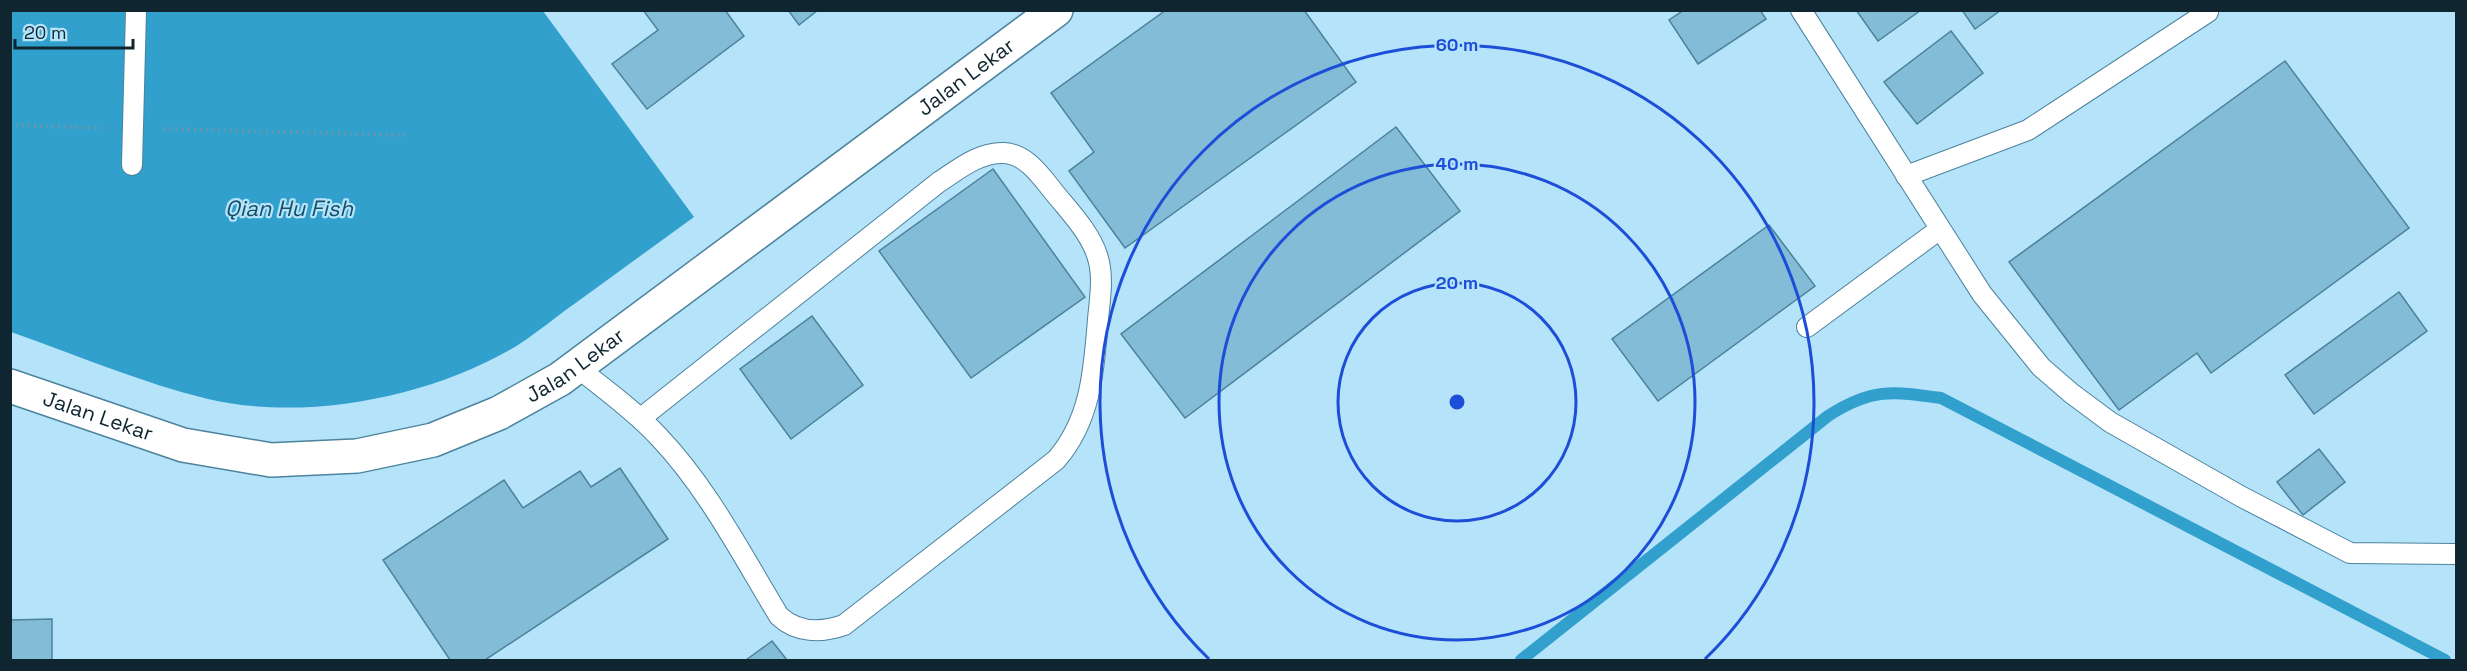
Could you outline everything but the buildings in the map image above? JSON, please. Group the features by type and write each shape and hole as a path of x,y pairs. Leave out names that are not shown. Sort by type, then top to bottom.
{"street":[{"name":"Jalan Lekar","path":"10,386 183,445 271,460 357,456 433,440 500,413 560,379 1056,10"}],"lane":[{"path":"132,165 136,10"},
{"path":"1801,10 1982,294 2042,367 2071,393 2110,422 2242,497 2350,553 2457,554"},
{"path":"1906,176 2028,130 2208,12"},
{"path":"577,367 641,418 660,437 712,505 778,616 786,623 800,629 831,630 843,625 871,604 1056,460 1070,445 1085,409 1094,373 1101,275 1097,256 1089,238 1030,164 1007,153 992,153 975,159 939,182 641,418"},
{"path":"1807,327 1940,229"}],"path":[{"path":"10,125 406,135"}],"water":[{"name":"Qian Hu Fish","path":"11,11 543,11 694,217 518,345 447,379 408,391 326,406 286,408 208,399 133,377 11,332"}],"waterway":[{"path":"1521,660 1828,416 1857,400 1895,393 1941,398 2445,660"}]}
